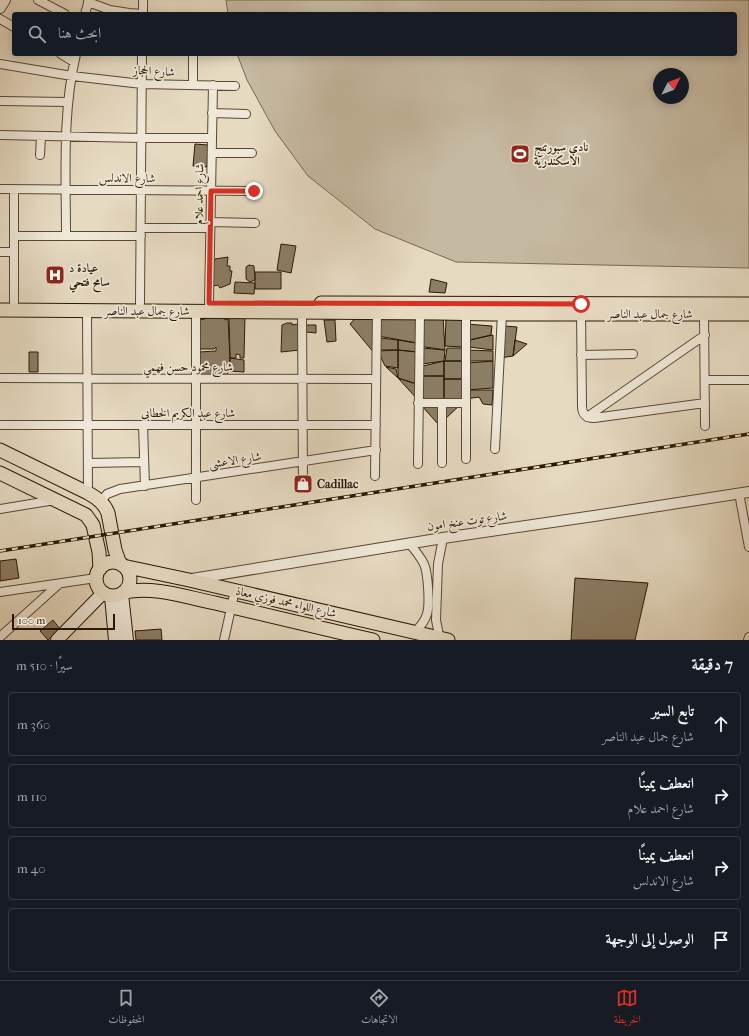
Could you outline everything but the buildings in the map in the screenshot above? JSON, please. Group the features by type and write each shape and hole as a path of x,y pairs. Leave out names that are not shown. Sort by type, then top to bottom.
{"main road":[{"name":"شارع جمال عبد الناصر","path":"0,302 209,303 438,308 581,309 704,314 749,314"},
{"name":"شارع جمال عبد الناصر","path":"0,310 420,313 438,308 466,314 502,314 581,309 749,304"},
{"path":"0,450 88,493 101,501 108,513 115,550 121,565 127,572 129,578 128,586 115,594 57,640"},
{"path":"0,473 83,513 89,518 99,552 98,586 115,594"},
{"path":"98,574 105,564 112,563 121,565"},
{"name":"شارع اللواء محمد فوزي معاذ","path":"121,565 443,639"},
{"name":"شارع اللواء محمد فوزي معاذ","path":"115,594 140,590 155,590 373,640"},
{"path":"115,594 115,640"},
{"path":"115,594 127,640"}],"street":[{"path":"0,8 5,0"},
{"path":"38,0 61,12"},
{"path":"143,0 143,12"},
{"path":"85,12 88,1 110,10 123,12"},
{"path":"0,19 12,26"},
{"path":"140,303 142,56"},
{"path":"193,56 193,85"},
{"path":"66,236 66,136 68,102 75,58"},
{"name":"شارع الحجاز","path":"0,64 72,76 142,84 236,86"},
{"name":"شارع احمد علام","path":"209,303 213,85"},
{"path":"0,101 68,102"},
{"path":"212,113 246,114"},
{"path":"0,136 212,138"},
{"path":"40,155 41,136"},
{"path":"212,153 252,153"},
{"name":"شارع الاندلس","path":"0,189 254,191"},
{"path":"14,189 14,302"},
{"path":"14,236 66,236 141,232 255,222"},
{"path":"0,252 14,252"},
{"path":"581,309 582,411 586,416 594,418 705,403"},
{"path":"87,311 88,493"},
{"path":"196,312 196,500"},
{"path":"302,312 303,484"},
{"path":"375,476 377,312"},
{"path":"418,464 420,313"},
{"path":"466,314 466,458"},
{"path":"495,450 502,314"},
{"path":"704,314 705,426"},
{"path":"586,416 705,335"},
{"path":"581,355 633,354"},
{"name":"شارع محمود حسن فهمي","path":"0,378 376,379"},
{"path":"705,380 749,380"},
{"path":"418,403 466,403"},
{"path":"442,403 442,463"},
{"name":"شارع عبد الكريم الخطابى","path":"0,425 376,425"},
{"path":"143,425 145,486"},
{"name":"شارع الاعشى","path":"101,501 107,494 115,490 376,450"},
{"path":"88,463 144,462"},
{"path":"744,493 749,547"},
{"name":"شارع توت عنخ امون","path":"189,580 410,543 744,493"},
{"path":"0,509 56,500"},
{"path":"443,538 438,564 436,626 443,639"},
{"path":"410,543 420,556 427,572 427,615 421,627 415,632"},
{"path":"0,592 59,584 98,574"},
{"path":"1,635 59,584"},
{"path":"224,640 235,590"}],"shaded area":[{"name":"نادي سبورتنج الاسكندرية","path":"226,0 749,0 749,268 456,262 375,229 308,176 275,131 247,80 238,56 737,56 737,12 228,12"}],"railway":[{"path":"0,551 749,434"}],"place":[{"name":"نادي سبورتنج الاسكندرية","path":"520,154"},
{"name":"عيادة د سامح فتحي","path":"55,275"},
{"name":"Cadillac","path":"303,484"}],"route":[{"path":"254,191 211,191 209,303 581,304"}]}
